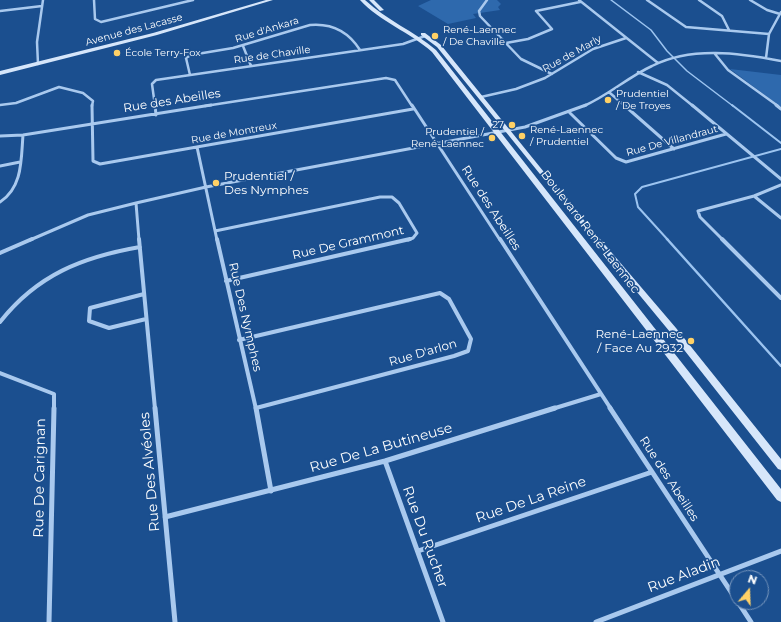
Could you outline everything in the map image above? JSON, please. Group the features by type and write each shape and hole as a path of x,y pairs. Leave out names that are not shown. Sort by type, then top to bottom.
{"street":[{"path":"38,64 37,42 43,0"},
{"path":"94,0 95,19 101,22 193,0"},
{"name":"Avenue des Lacasse","path":"0,73 201,21 271,0"},
{"name":"Boulevard René-Laennec","path":"362,0 374,10 439,46 673,330 781,466"},
{"name":"Boulevard René-Laennec","path":"371,0 380,9 422,37 434,51 499,132 781,497"},
{"path":"487,0 478,13 525,61 552,74"},
{"path":"647,0 686,27 769,34"},
{"path":"699,0 722,16 729,30"},
{"path":"750,0 767,10 780,13 766,42 766,58"},
{"path":"506,43 528,39 552,29 536,14 536,11 580,1 658,63"},
{"path":"0,11 42,6"},
{"name":"Rue d'Ankara","path":"190,75 186,58 193,54 243,46 302,26 331,25 355,40 360,50"},
{"name":"Rue de Chaville","path":"156,115 152,84 156,80 403,44 422,37"},
{"name":"Rue de Marly","path":"481,98 516,89 552,74 593,49 626,38"},
{"path":"243,46 251,66"},
{"path":"715,54 728,70 781,109"},
{"path":"0,253 88,215 136,203 206,187 499,132 570,113 610,93 638,72 658,63 680,57 715,54 766,58 781,61"},
{"path":"638,72 667,85 781,179"},
{"name":"Rue des Abeilles","path":"0,136 22,135 156,115 386,78 395,80 729,589"},
{"path":"0,106 16,103 52,89 64,87 83,93 93,101 91,109 93,124"},
{"path":"610,93 674,149"},
{"name":"Rue de Montreux","path":"93,124 93,161 100,164 413,109"},
{"name":"Rue De Villandraut","path":"570,113 616,158 626,162 726,134"},
{"path":"0,202 14,191 18,182 22,135"},
{"name":"Rue Des Nymphes","path":"197,147 239,340 256,408 271,491"},
{"path":"0,166 20,162"},
{"path":"781,185 754,196 698,211 700,217 781,298"},
{"path":"754,196 781,218"},
{"name":"Rue De Grammont","path":"215,231 380,197 392,197 399,203 417,233 413,238 406,241 226,281"},
{"name":"Rue Des Alvéoles","path":"136,203 175,622"},
{"path":"0,322 6,313 35,286 67,266 115,251 140,247"},
{"name":"Rue D'arlon","path":"239,340 440,293 449,300 471,339 468,351 454,356 256,408"},
{"path":"144,294 90,308 89,321 109,328 146,320"},
{"name":"Rue De Carignan","path":"0,373 54,394 49,622"},
{"name":"Rue De La Butineuse","path":"165,517 385,461 601,394"},
{"name":"Rue Du Rucher","path":"385,461 443,622"},
{"name":"Rue De La Reine","path":"418,551 652,472"},
{"name":"Rue Aladin","path":"596,622 781,551"},
{"name":"Rue des Abeilles","path":"743,610 751,622"}],"shaded area":[{"path":"431,0 497,0 501,4 498,7 500,10 473,14 476,18 448,24 418,6"},
{"path":"730,69 781,75 781,107"}],"waterway":[{"path":"611,0 651,30 667,51 687,71 733,106"},
{"path":"732,105 781,143"},
{"path":"668,240 638,207 635,194 642,187 781,149"},
{"path":"667,239 781,366"}],"place":[{"name":"René-Laennec / De Chaville","path":"435,36"},
{"name":"École Terry-Fox","path":"117,53"},
{"name":"Prudentiel / De Troyes","path":"608,100"},
{"name":"27","path":"512,125"},
{"name":"René-Laennec / Prudentiel","path":"522,136"},
{"name":"Prudentiel / René-Laennec","path":"492,138"},
{"name":"Prudentiel / Des Nymphes","path":"216,183"},
{"name":"René-Laennec / Face Au 2932","path":"691,341"}]}
